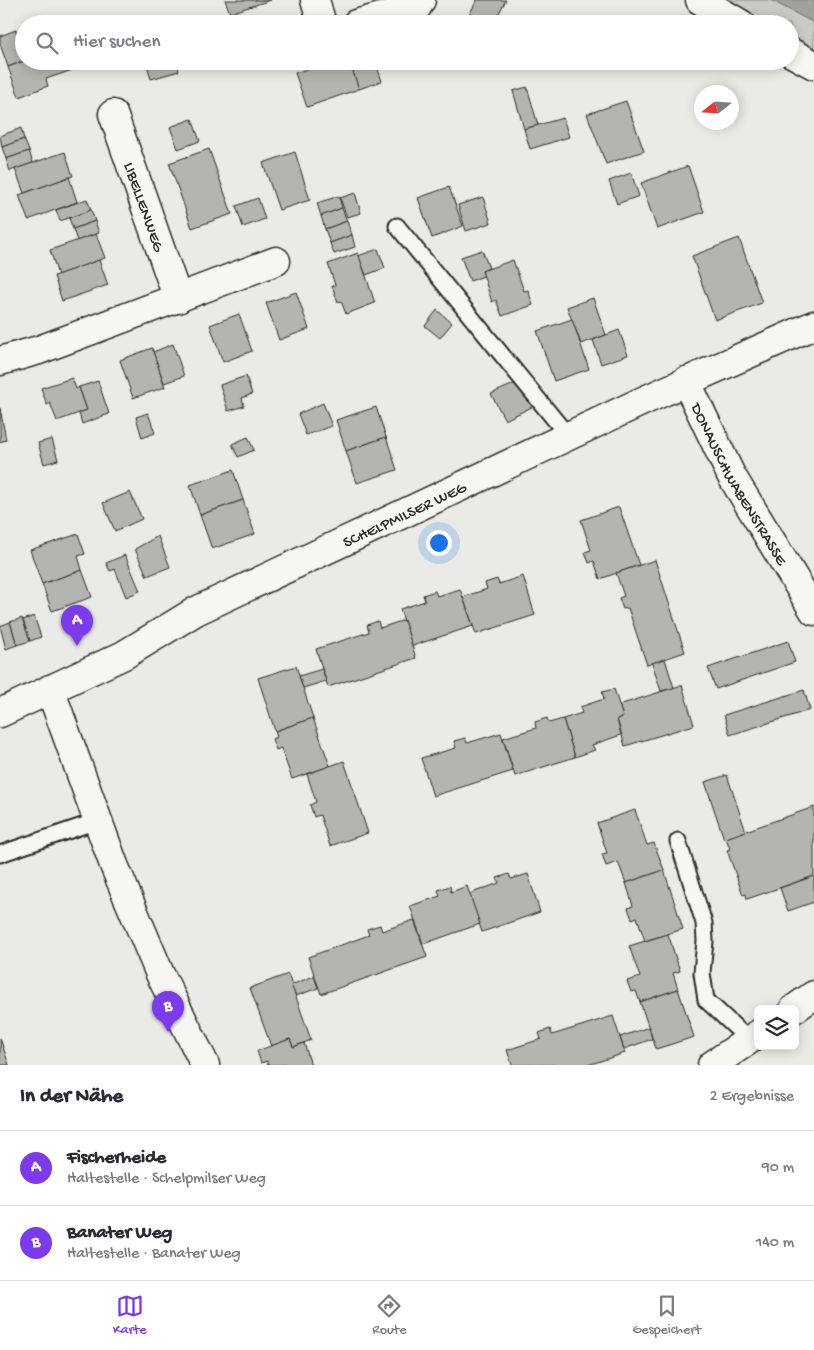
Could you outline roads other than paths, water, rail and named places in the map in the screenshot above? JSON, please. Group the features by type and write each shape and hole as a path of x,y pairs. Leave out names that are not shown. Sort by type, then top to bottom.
{"street":[{"path":"315,0 319,15"},
{"path":"388,15 417,7 421,0"},
{"path":"700,0 726,15"},
{"path":"799,57 814,65"},
{"name":"LIBELLENWEG","path":"114,114 178,299"},
{"path":"0,361 39,350 276,261"},
{"name":"SCHELPMILSER WEG","path":"0,713 124,655 196,611 686,381 814,325"},
{"name":"DONAUSCHWABENSTRASSE","path":"686,381 731,475 814,611"},
{"path":"50,690 97,821 160,974 205,1065"},
{"path":"799,1006 814,995"},
{"path":"712,1065 753,1037"}],"lane":[{"path":"397,226 568,436"},
{"path":"0,854 97,821"},
{"path":"678,841 704,923 705,941 702,973 706,1000 753,1037"}],"place":[{"name":"Fischerheide","path":"77,646"},
{"name":"Banater Weg","path":"168,1032"}]}
